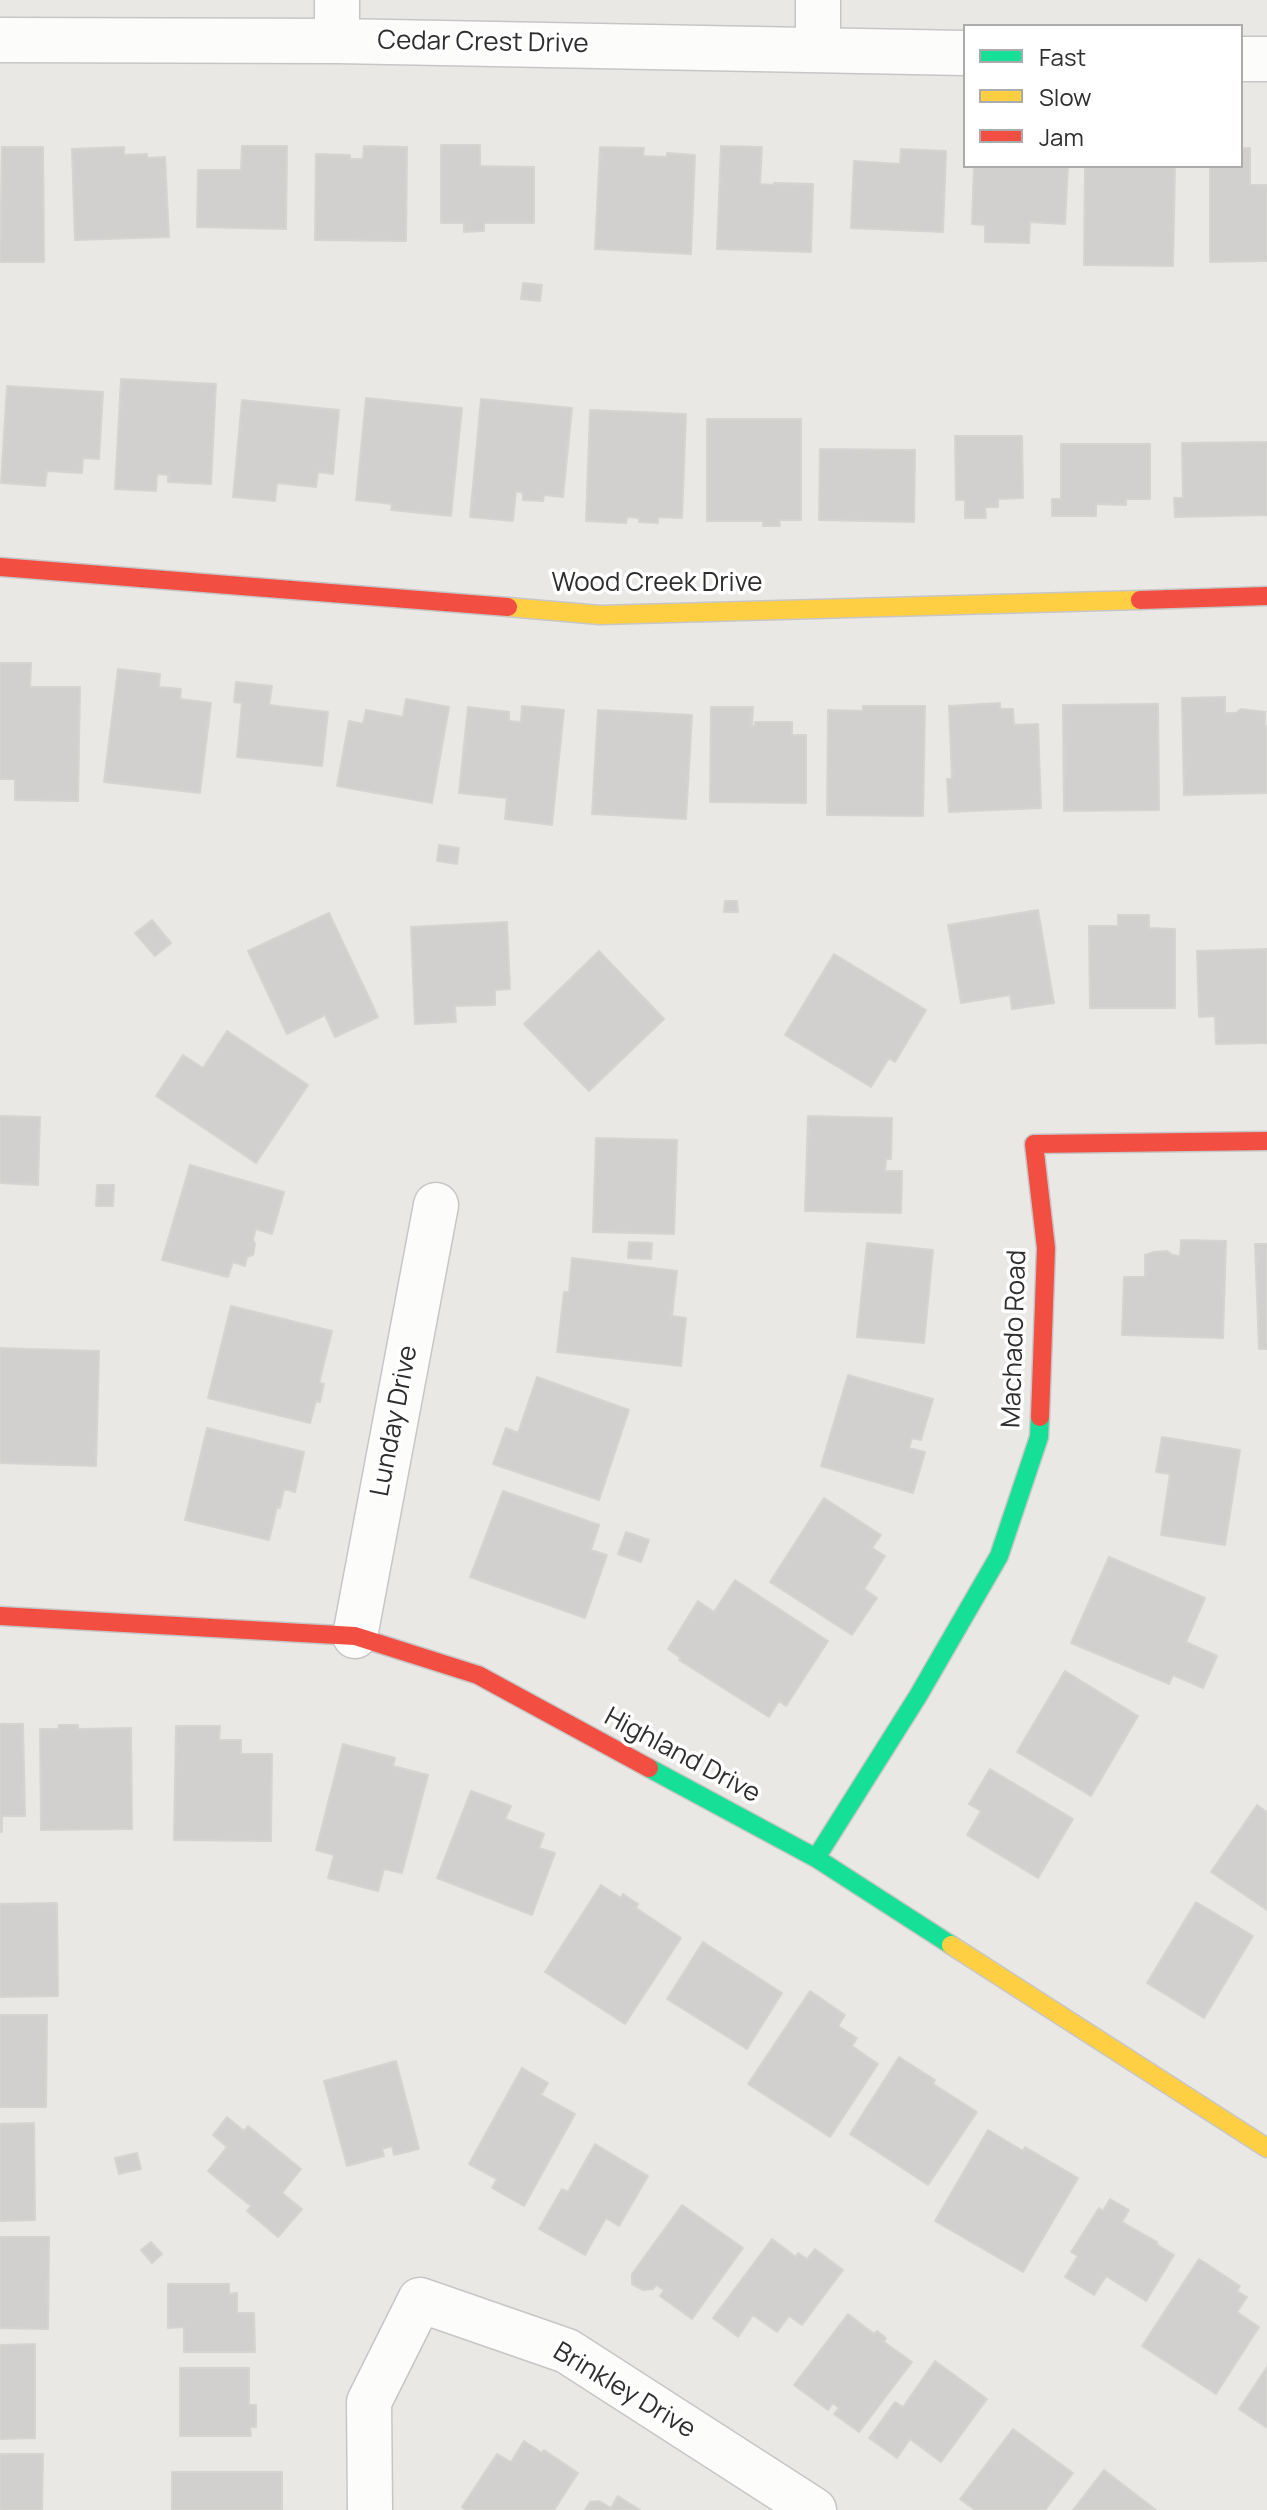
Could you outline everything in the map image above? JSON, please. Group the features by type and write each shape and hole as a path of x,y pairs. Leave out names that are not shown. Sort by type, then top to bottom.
{"street":[{"path":"818,0 818,49"},
{"name":"Cedar Crest Drive","path":"0,40 337,20 818,49 963,53"},
{"path":"1243,59 1267,59"},
{"name":"Wood Creek Drive","path":"0,567 600,615 1267,596"},
{"name":"Machado Road","path":"816,1858 918,1696 999,1556 1039,1437 1046,1248 1034,1144 1267,1141"},
{"name":"Lunday Drive","path":"355,1636 436,1205"},
{"name":"Highland Drive","path":"0,1616 355,1636 478,1675 816,1858 1262,2133"},
{"name":"Brinkley Drive","path":"370,2510 369,2402 420,2300 567,2351 814,2510"}],"building":[{"path":"441,145 480,145 480,166 534,167 534,223 484,223 484,231 464,232 464,223 441,223"},
{"path":"242,146 287,146 286,229 197,227 198,170 241,170"},
{"path":"364,146 407,147 406,241 315,240 316,154 350,155 350,159 363,159"},
{"path":"721,146 762,147 760,184 813,184 811,252 717,249"},
{"path":"2,147 43,147 44,262 0,262"},
{"path":"124,147 124,155 165,157 169,237 75,240 72,149"},
{"path":"600,147 644,148 643,156 667,157 667,153 695,155 691,254 595,249"},
{"path":"1243,148 1250,148 1250,185 1267,185 1267,261 1210,262 1210,168 1243,168"},
{"path":"901,149 946,151 943,232 851,228 854,161 900,164"},
{"path":"974,168 1068,168 1065,224 1030,222 1029,243 985,242 985,225 972,224"},
{"path":"1085,168 1175,168 1173,266 1084,265"},
{"path":"523,283 542,285 540,301 521,299"},
{"path":"121,379 216,384 211,484 168,482 168,475 157,474 156,491 115,489"},
{"path":"7,386 103,392 99,459 83,458 82,473 47,471 45,486 1,483"},
{"path":"366,398 462,408 451,516 391,510 392,504 356,500"},
{"path":"481,399 572,408 563,497 544,495 543,501 523,500 523,493 516,491 513,521 470,517"},
{"path":"242,400 339,410 333,474 318,472 316,487 277,483 275,501 233,497"},
{"path":"590,410 686,414 682,518 658,517 658,523 639,522 639,518 627,517 626,523 586,521"},
{"path":"707,419 801,419 801,520 779,520 780,526 763,526 763,521 707,521"},
{"path":"955,436 1022,436 1023,498 998,499 998,507 985,507 986,518 965,518 965,500 956,500"},
{"path":"1267,442 1267,515 1175,517 1174,498 1183,498 1182,443"},
{"path":"1061,444 1150,444 1150,499 1126,499 1126,505 1096,504 1096,516 1052,516 1052,499 1061,499"},
{"path":"820,449 915,450 914,522 819,520"},
{"path":"0,663 31,663 30,687 80,687 78,801 15,800 15,779 0,779"},
{"path":"118,669 160,674 159,687 181,689 180,699 211,703 200,793 104,782"},
{"path":"236,682 272,686 269,705 328,712 322,766 237,757 242,703 234,702"},
{"path":"1225,697 1225,713 1236,713 1241,709 1265,712 1267,793 1184,795 1182,698"},
{"path":"406,699 449,707 432,803 337,786 349,721 363,724 366,710 403,717"},
{"path":"1000,703 1000,709 1013,709 1014,725 1038,724 1041,808 949,812 947,779 952,779 949,706"},
{"path":"1158,704 1159,810 1064,811 1063,705"},
{"path":"522,706 564,710 552,825 505,819 507,798 459,793 468,707 509,712 509,721 521,722"},
{"path":"863,706 925,706 923,816 827,815 828,710 863,711"},
{"path":"711,707 753,707 752,726 755,722 792,722 792,735 806,735 806,803 710,802"},
{"path":"598,710 692,715 686,819 592,814"},
{"path":"439,845 459,848 457,864 437,861"},
{"path":"725,901 737,901 738,912 724,912"},
{"path":"1038,910 1054,1003 1012,1009 1010,995 961,1003 948,925"},
{"path":"329,913 378,1017 335,1037 325,1015 287,1034 248,951"},
{"path":"1118,915 1149,915 1149,928 1175,929 1175,1008 1090,1008 1089,926 1118,926"},
{"path":"152,920 171,943 155,956 135,933"},
{"path":"507,922 510,989 495,990 495,1005 455,1006 456,1022 415,1024 411,927"},
{"path":"1267,949 1267,1043 1216,1044 1215,1016 1199,1017 1197,951"},
{"path":"599,951 664,1019 589,1091 524,1024"},
{"path":"834,954 926,1010 895,1062 889,1058 871,1087 785,1035"},
{"path":"227,1031 308,1085 256,1163 156,1096 183,1055 203,1068"},
{"path":"0,1116 40,1117 38,1185 0,1183"},
{"path":"808,1116 892,1118 891,1159 886,1159 885,1171 902,1171 901,1213 805,1211"},
{"path":"596,1138 677,1140 674,1234 593,1232"},
{"path":"190,1165 284,1192 272,1234 256,1229 253,1255 247,1257 245,1266 233,1262 228,1277 162,1260"},
{"path":"97,1185 114,1185 113,1206 96,1206"},
{"path":"1181,1240 1226,1241 1223,1338 1122,1335 1124,1277 1145,1277 1145,1255 1167,1251 1180,1256"},
{"path":"629,1242 652,1243 651,1259 628,1258"},
{"path":"867,1243 933,1250 924,1343 857,1337"},
{"path":"1255,1244 1267,1244 1267,1349 1259,1349"},
{"path":"572,1258 677,1271 672,1316 686,1318 681,1366 557,1352 564,1292 569,1292"},
{"path":"231,1306 332,1331 319,1383 324,1384 320,1402 316,1401 310,1423 208,1398"},
{"path":"0,1348 99,1351 96,1466 0,1463"},
{"path":"848,1375 933,1399 921,1440 912,1438 909,1448 925,1452 913,1493 821,1466"},
{"path":"537,1377 629,1410 599,1500 493,1464 506,1428 518,1433"},
{"path":"207,1428 304,1452 295,1492 284,1489 269,1540 185,1520"},
{"path":"1162,1437 1240,1450 1225,1545 1161,1535 1170,1474 1156,1472"},
{"path":"503,1491 599,1525 591,1550 607,1555 585,1618 470,1577"},
{"path":"824,1498 881,1535 872,1548 885,1556 864,1589 877,1598 852,1635 770,1582"},
{"path":"626,1532 649,1540 641,1562 618,1554"},
{"path":"1109,1557 1205,1598 1186,1642 1217,1656 1203,1688 1173,1675 1169,1684 1071,1643"},
{"path":"735,1580 828,1641 786,1706 779,1701 769,1717 679,1660 681,1658 668,1649 698,1601 714,1612"},
{"path":"1065,1671 1138,1716 1091,1796 1017,1752"},
{"path":"0,1724 23,1724 25,1816 2,1816 2,1832 0,1832"},
{"path":"59,1725 78,1725 78,1729 131,1728 132,1829 41,1830 40,1729 58,1729"},
{"path":"176,1726 220,1726 219,1740 241,1740 241,1754 272,1754 271,1841 174,1840"},
{"path":"343,1744 395,1758 393,1766 428,1775 402,1873 384,1869 378,1891 328,1878 334,1855 316,1850"},
{"path":"990,1769 1073,1819 1038,1878 967,1835 981,1811 969,1804"},
{"path":"471,1791 511,1806 505,1819 544,1834 539,1848 555,1853 532,1915 437,1878"},
{"path":"1257,1805 1267,1812 1267,1910 1211,1872"},
{"path":"601,1885 621,1898 623,1894 638,1904 636,1908 681,1938 625,2024 545,1972"},
{"path":"1196,1902 1253,1936 1204,2018 1147,1983"},
{"path":"57,1903 58,1996 0,1997 0,1904"},
{"path":"703,1942 782,1993 747,2049 667,1999"},
{"path":"810,1991 845,2015 838,2026 857,2038 852,2046 878,2064 830,2137 748,2084"},
{"path":"0,2015 47,2015 46,2107 0,2107"},
{"path":"899,2057 935,2080 933,2084 977,2112 928,2185 850,2134"},
{"path":"396,2061 419,2149 394,2155 392,2146 382,2149 384,2156 347,2166 324,2081"},
{"path":"522,2068 548,2083 541,2095 575,2114 524,2206 492,2188 497,2179 469,2164"},
{"path":"227,2117 244,2131 248,2126 301,2169 282,2193 302,2209 278,2237 247,2211 251,2206 208,2171 227,2147 213,2135"},
{"path":"34,2123 35,2220 0,2221 0,2124"},
{"path":"988,2130 1023,2151 1025,2147 1078,2178 1023,2272 935,2221"},
{"path":"595,2144 648,2176 619,2226 606,2218 585,2255 539,2229 562,2189 568,2192"},
{"path":"137,2153 141,2169 119,2174 115,2158"},
{"path":"1110,2199 1129,2210 1122,2222 1174,2255 1146,2301 1106,2276 1094,2295 1065,2277 1078,2256 1071,2252 1099,2208 1103,2211"},
{"path":"682,2205 743,2248 692,2319 660,2296 664,2290 656,2285 653,2289 643,2290 632,2284 632,2274"},
{"path":"0,2237 49,2237 48,2329 0,2328"},
{"path":"772,2239 796,2257 798,2253 807,2259 815,2249 843,2270 802,2325 789,2316 777,2332 753,2315 738,2337 713,2318"},
{"path":"151,2242 162,2254 152,2263 141,2250"},
{"path":"1199,2259 1240,2286 1237,2291 1247,2297 1237,2312 1259,2327 1216,2394 1142,2346"},
{"path":"168,2284 229,2284 229,2294 237,2293 237,2313 254,2313 255,2352 184,2352 184,2327 168,2328"},
{"path":"848,2314 874,2334 877,2331 886,2338 884,2342 912,2362 859,2432 834,2414 839,2408 833,2403 828,2410 794,2385"},
{"path":"35,2344 35,2438 0,2439 0,2345"},
{"path":"935,2361 987,2399 941,2462 910,2439 897,2458 869,2438 895,2402 903,2407"},
{"path":"1267,2367 1267,2428 1239,2409"},
{"path":"180,2368 249,2368 249,2405 256,2405 256,2427 250,2427 251,2436 180,2436"},
{"path":"1013,2429 1073,2473 1045,2510 975,2510 960,2499"},
{"path":"524,2441 542,2453 544,2450 578,2473 554,2510 466,2510 462,2507 497,2454 511,2462"},
{"path":"0,2454 43,2454 42,2510 0,2510"},
{"path":"1104,2470 1156,2510 1073,2510"},
{"path":"172,2472 282,2472 282,2510 172,2510"},
{"path":"618,2496 640,2510 585,2510 590,2502 599,2501 611,2508"}],"traffic: fast":[{"path":"816,1858 918,1696 999,1556 1039,1437 1040,1417"},
{"path":"649,1768 816,1858 951,1945"}],"traffic: slow":[{"path":"508,607 600,615 1140,600"},
{"path":"951,1945 1267,2148"}],"traffic: jam":[{"path":"0,567 508,607"},
{"path":"1140,600 1267,596"},
{"path":"1040,1417 1046,1248 1034,1144 1267,1141"},
{"path":"0,1616 355,1636 478,1675 649,1768"}]}
